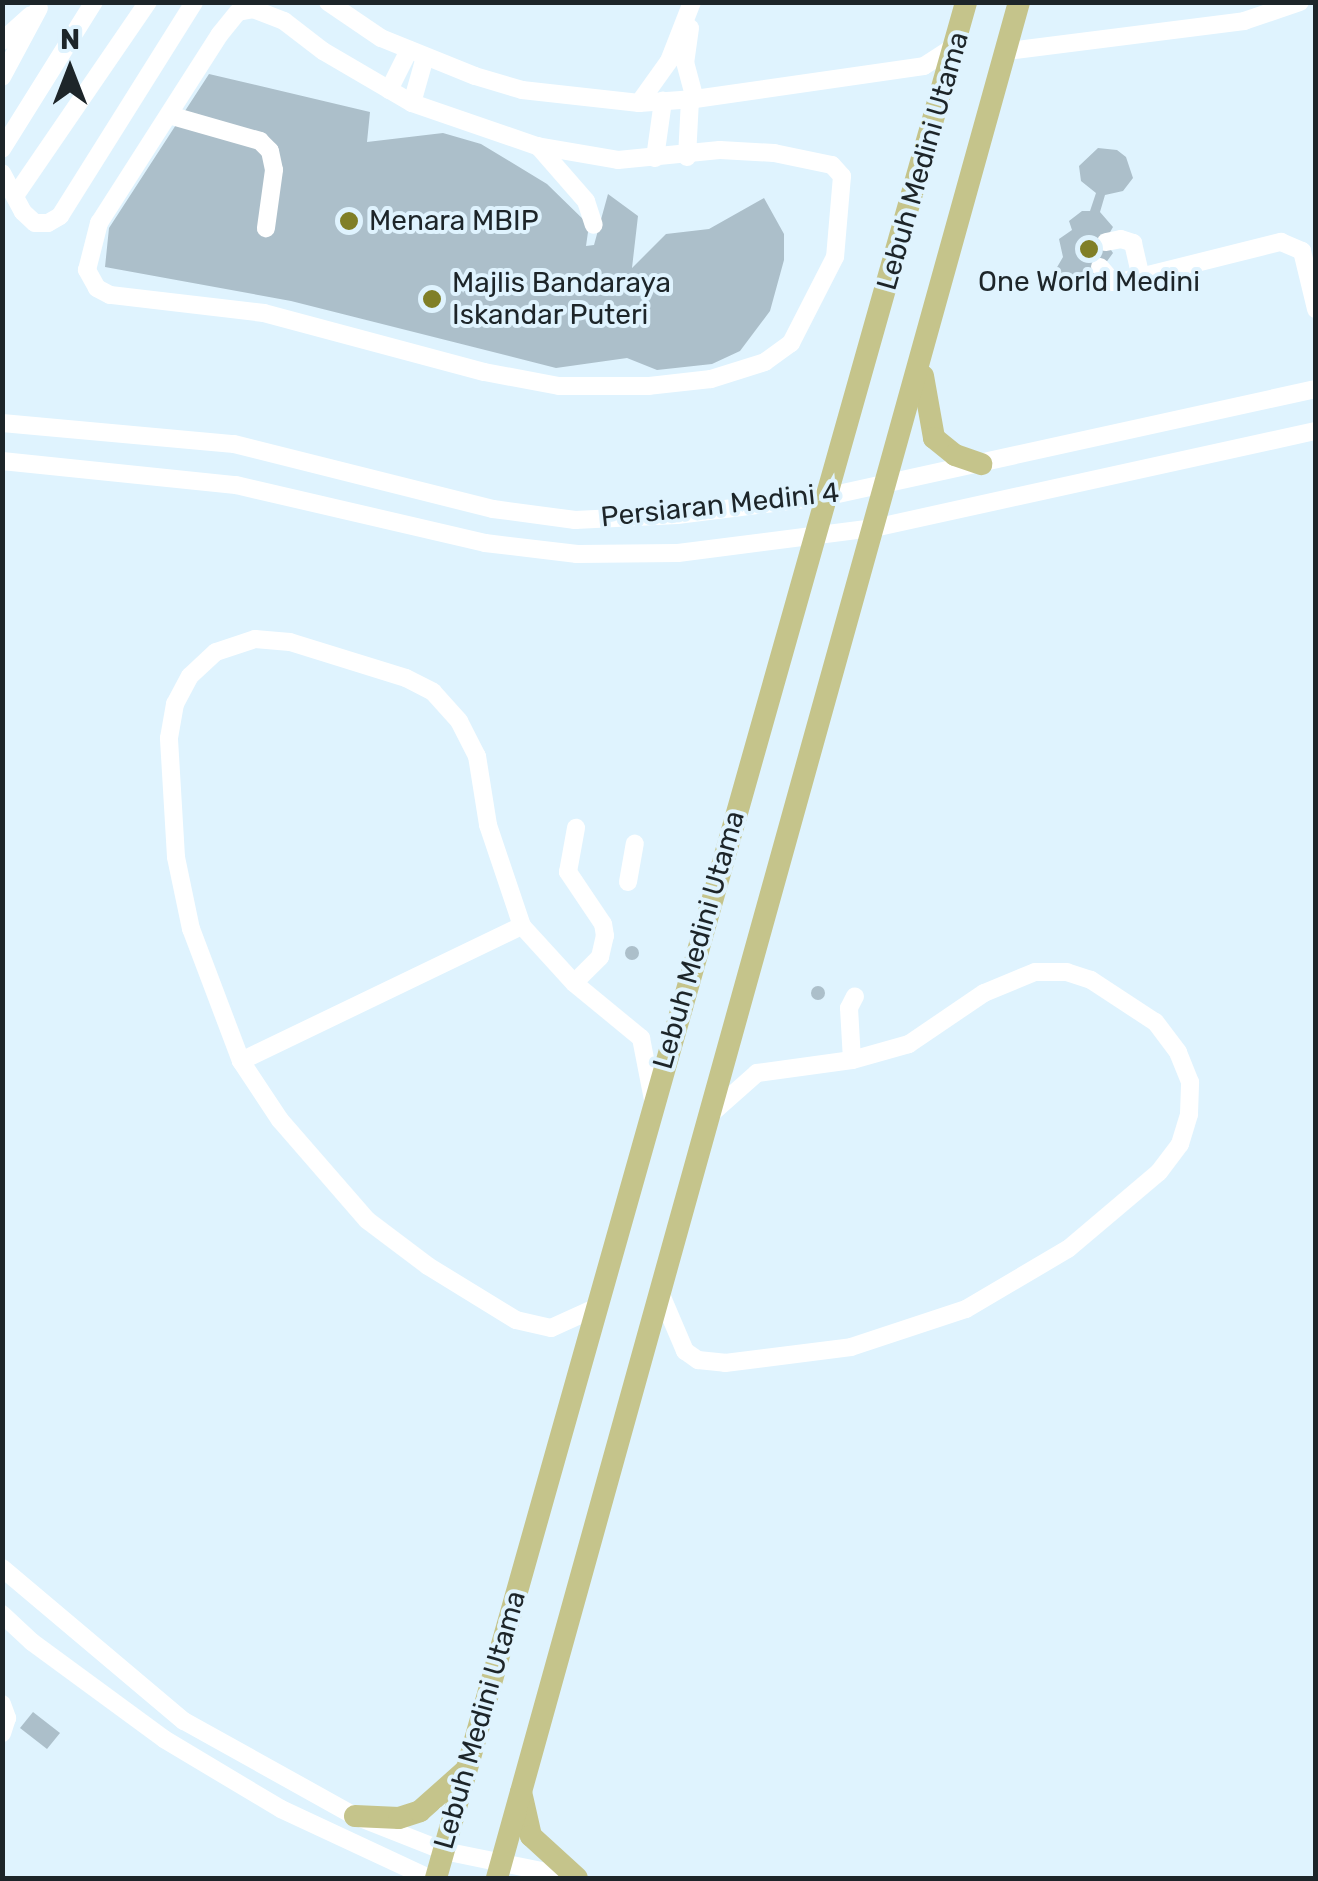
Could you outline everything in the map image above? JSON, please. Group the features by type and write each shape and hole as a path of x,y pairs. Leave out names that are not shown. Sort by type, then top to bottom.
{"main road":[{"name":"Lebuh Medini Utama","path":"432,1878 444,1851 653,1100 958,44 966,2"},
{"name":"Lebuh Medini Utama","path":"499,1871 662,1297 1019,2"},
{"path":"921,362 934,438 955,455 980,464"},
{"path":"355,1816 388,1819 420,1811 467,1770"},
{"path":"520,1788 532,1836 579,1878"}],"street":[{"path":"2,148 94,2"},
{"path":"15,196 148,2"},
{"path":"2,172 35,223 48,223 60,216 194,2"},
{"path":"328,2 417,54 522,90 640,103 692,100 924,66 958,44"},
{"path":"640,103 669,62 693,2"},
{"path":"687,157 692,100 685,62 693,2"},
{"path":"1008,51 1244,21 1300,2"},
{"path":"2,41 43,6"},
{"path":"2,77 43,6"},
{"path":"253,9 284,21 323,51 389,90 412,103 537,146 584,157 687,157 720,150 774,153 832,165 842,176 843,208 834,257 791,343 765,362 711,379 649,386 559,386 484,372 264,314 110,295 97,288 88,270 100,223 220,34 238,12 253,9"},
{"path":"389,90 417,54"},
{"path":"412,103 417,54"},
{"path":"655,158 663,101"},
{"path":"168,115 260,141 270,151 274,170 266,228"},
{"path":"537,146 586,201 594,225"},
{"path":"1106,242 1120,238 1132,243 1141,277"},
{"path":"1100,267 1113,282 1281,242 1302,251 1316,309"},
{"name":"Persiaran Medini 4","path":"2,423 234,444 493,510 575,520 677,515 828,496 1316,389"},
{"name":"Persiaran Medini 4","path":"2,461 236,485 485,543 577,554 678,554 874,528 1316,431"},
{"path":"594,1309 551,1328 516,1320 428,1266 356,1208 280,1120 241,1061 191,930 176,856 169,738 174,704 190,676 216,652 255,639 290,642 406,678 433,692 459,721 477,756 488,826 522,926 574,983 641,1038 653,1100"},
{"path":"574,983 600,957 606,936 603,924 568,872 576,828"},
{"path":"628,882 635,844"},
{"path":"241,1061 522,926"},
{"path":"662,1297 676,1336 698,1360 792,1358 915,1329 966,1309 1068,1249 1160,1172 1180,1144 1189,1114 1190,1082 1178,1052 1155,1022 1091,980 1067,972 1035,972 1007,980 909,1044 852,1060 757,1073 712,1113"},
{"path":"852,1060 848,1008 855,996"},
{"path":"2,1568 184,1721 355,1816 499,1871 579,1878"},
{"path":"2,1614 32,1642 164,1739 281,1809 432,1878"},
{"path":"2,1704 7,1718 2,1734"}],"building":[{"name":"Menara MBIP","path":"209,74 370,112 367,142 443,133 481,144 547,184 589,225 586,246 594,245 608,194 638,216 632,268 666,234 709,229 764,198 784,234 784,260 770,311 740,351 712,364 657,370 627,358 556,368 291,301 105,267 109,228"},
{"path":"1098,148 1117,150 1126,157 1133,178 1123,191 1105,195 1100,212 1113,227 1105,241 1113,253 1097,275 1098,280 1087,289 1078,278 1063,283 1056,269 1063,257 1059,239 1072,230 1069,221 1082,211 1090,211 1096,193 1081,181 1079,166"},
{"path":"632,946 639,953 632,960 625,953"},
{"path":"818,986 825,993 818,1000 811,993"},
{"path":"33,1712 60,1733 47,1749 20,1728"}],"place":[{"name":"Menara MBIP","path":"349,221"},
{"name":"One World Medini","path":"1089,249"},
{"name":"Majlis Bandaraya Iskandar Puteri","path":"432,299"}]}
